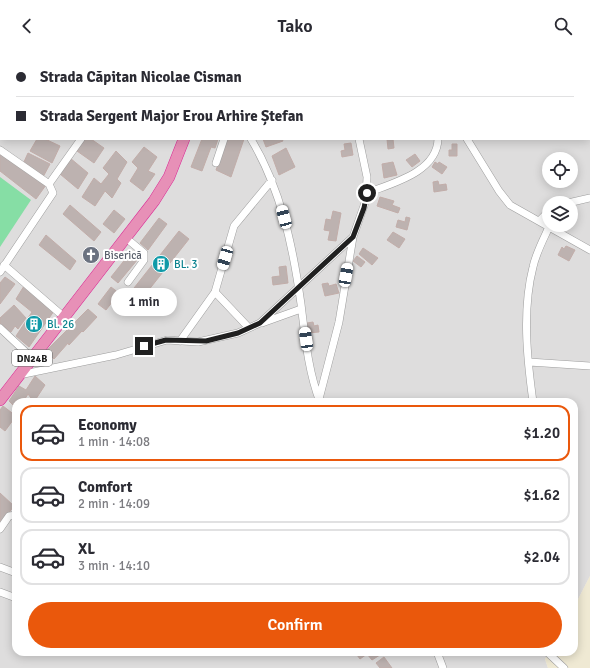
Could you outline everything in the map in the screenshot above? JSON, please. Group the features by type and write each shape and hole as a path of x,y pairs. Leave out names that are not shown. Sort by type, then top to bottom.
{"highway":[{"name":"DN24B","path":"0,400 163,188 184,140"}],"street":[{"path":"49,184 80,140"},
{"path":"216,164 224,140"},
{"path":"252,140 272,180 286,225 298,286 311,371 318,398"},
{"path":"320,398 339,322 353,237 364,208 367,193 367,178 359,140"},
{"path":"367,193 403,178 426,166 434,156 438,140"},
{"path":"468,140 510,205 542,223"},
{"path":"0,150 49,184 53,190 52,196 2,268 64,317"},
{"path":"180,341 215,292 234,226 239,218 272,180"},
{"path":"578,201 590,198"},
{"path":"539,221 542,218"},
{"path":"534,398 529,362 529,286 537,254 547,232"},
{"path":"558,232 590,250"},
{"path":"260,323 298,286 353,237"},
{"path":"126,238 144,253 144,260 128,282"},
{"path":"215,292 249,328"},
{"path":"19,375 116,355 159,342 206,341 238,333 260,323 301,309"},
{"path":"0,328 32,358"},
{"path":"529,362 590,366"},
{"path":"0,529 9,516 12,516"},
{"path":"0,567 12,572"},
{"path":"0,592 12,596"},
{"path":"439,656 444,668"},
{"path":"551,656 564,668"}],"shaded area":[{"path":"0,140 590,140 590,576 578,599 578,398 12,398 12,656 547,656 545,659 548,668 0,668"},
{"path":"590,576 590,668 548,668 545,659 547,656 578,656 578,599"}],"green space":[{"path":"0,177 31,200 0,247"}],"building":[{"path":"36,140 47,140 60,146 52,163 30,151"},
{"path":"83,140 92,140 104,148 94,163 77,151"},
{"path":"202,140 218,140 215,148 211,147 202,171 191,167"},
{"path":"227,140 244,140 231,177 216,170"},
{"path":"263,140 283,141 266,147"},
{"path":"387,140 393,140 394,148 388,149"},
{"path":"351,143 353,155 342,157 341,151 345,150 344,144"},
{"path":"452,144 457,144 457,156 449,156 449,150 452,150"},
{"path":"144,147 157,157 148,171 155,174 143,191 130,181 138,168 132,162"},
{"path":"286,148 295,167 279,175 272,156"},
{"path":"116,151 127,162 117,179 121,183 112,198 105,191 95,206 82,197 94,178 101,184 109,174 103,168"},
{"path":"28,153 50,164 43,177 23,164"},
{"path":"0,154 46,185 36,199 0,171"},
{"path":"415,154 420,161 412,167 406,160"},
{"path":"70,158 88,173 78,189 60,174"},
{"path":"393,162 397,175 384,178 382,164"},
{"path":"435,162 438,164 439,162 447,167 442,174 432,167"},
{"path":"438,181 439,185 446,184 447,190 434,192 433,182"},
{"path":"380,197 394,201 392,205 400,208 398,213 377,206"},
{"path":"70,205 101,232 94,241 63,214"},
{"path":"114,210 125,219 114,233 103,224"},
{"path":"333,211 341,213 336,241 328,240 330,231 324,230 326,219 331,220"},
{"path":"406,217 410,218 407,230 396,227 398,220 405,222"},
{"path":"159,218 167,224 148,250 140,243"},
{"name":"BL. 3","path":"179,231 189,239 144,296 146,298 132,315 122,307 135,290 134,288"},
{"path":"393,232 405,239 399,248 387,240"},
{"path":"46,235 76,261 70,270 39,245"},
{"path":"566,246 575,250 569,261 558,255 562,247 564,249"},
{"path":"363,248 378,258 372,265 359,254"},
{"path":"131,252 138,259 118,283 111,277"},
{"path":"357,256 365,262 361,267 353,261"},
{"path":"286,266 288,283 273,285 272,277 280,276 279,267"},
{"path":"5,277 15,284 0,304 0,283"},
{"path":"328,283 329,286 336,284 339,293 325,296 322,284"},
{"name":"Bl. 26","path":"24,286 54,311 29,347 16,336 32,312 16,299"},
{"path":"111,287 119,293 106,310 98,304"},
{"path":"14,305 26,318 18,329 15,326 11,332 0,323 0,318"},
{"path":"88,309 97,317 69,345 68,343 54,359 46,351"},
{"path":"313,322 314,326 318,325 319,332 308,333 307,323"},
{"path":"35,376 45,385 37,398 31,398 28,394 26,398 12,398 12,404 9,401 19,386 26,390"},
{"path":"3,406 12,413 12,421 5,431 0,427 0,410"},
{"path":"0,493 12,504 12,509 0,524"},
{"path":"369,656 378,656 372,660"},
{"path":"384,657 392,668 380,668 376,663"}],"place":[{"name":"Biserică","path":"91,255"},
{"name":"BL. 3","path":"161,264"},
{"name":"Bl. 26","path":"34,324"}],"route":[{"path":"144,346 166,340 186,342 206,341 238,333 260,323 298,286 353,237 364,208 367,193"}]}
